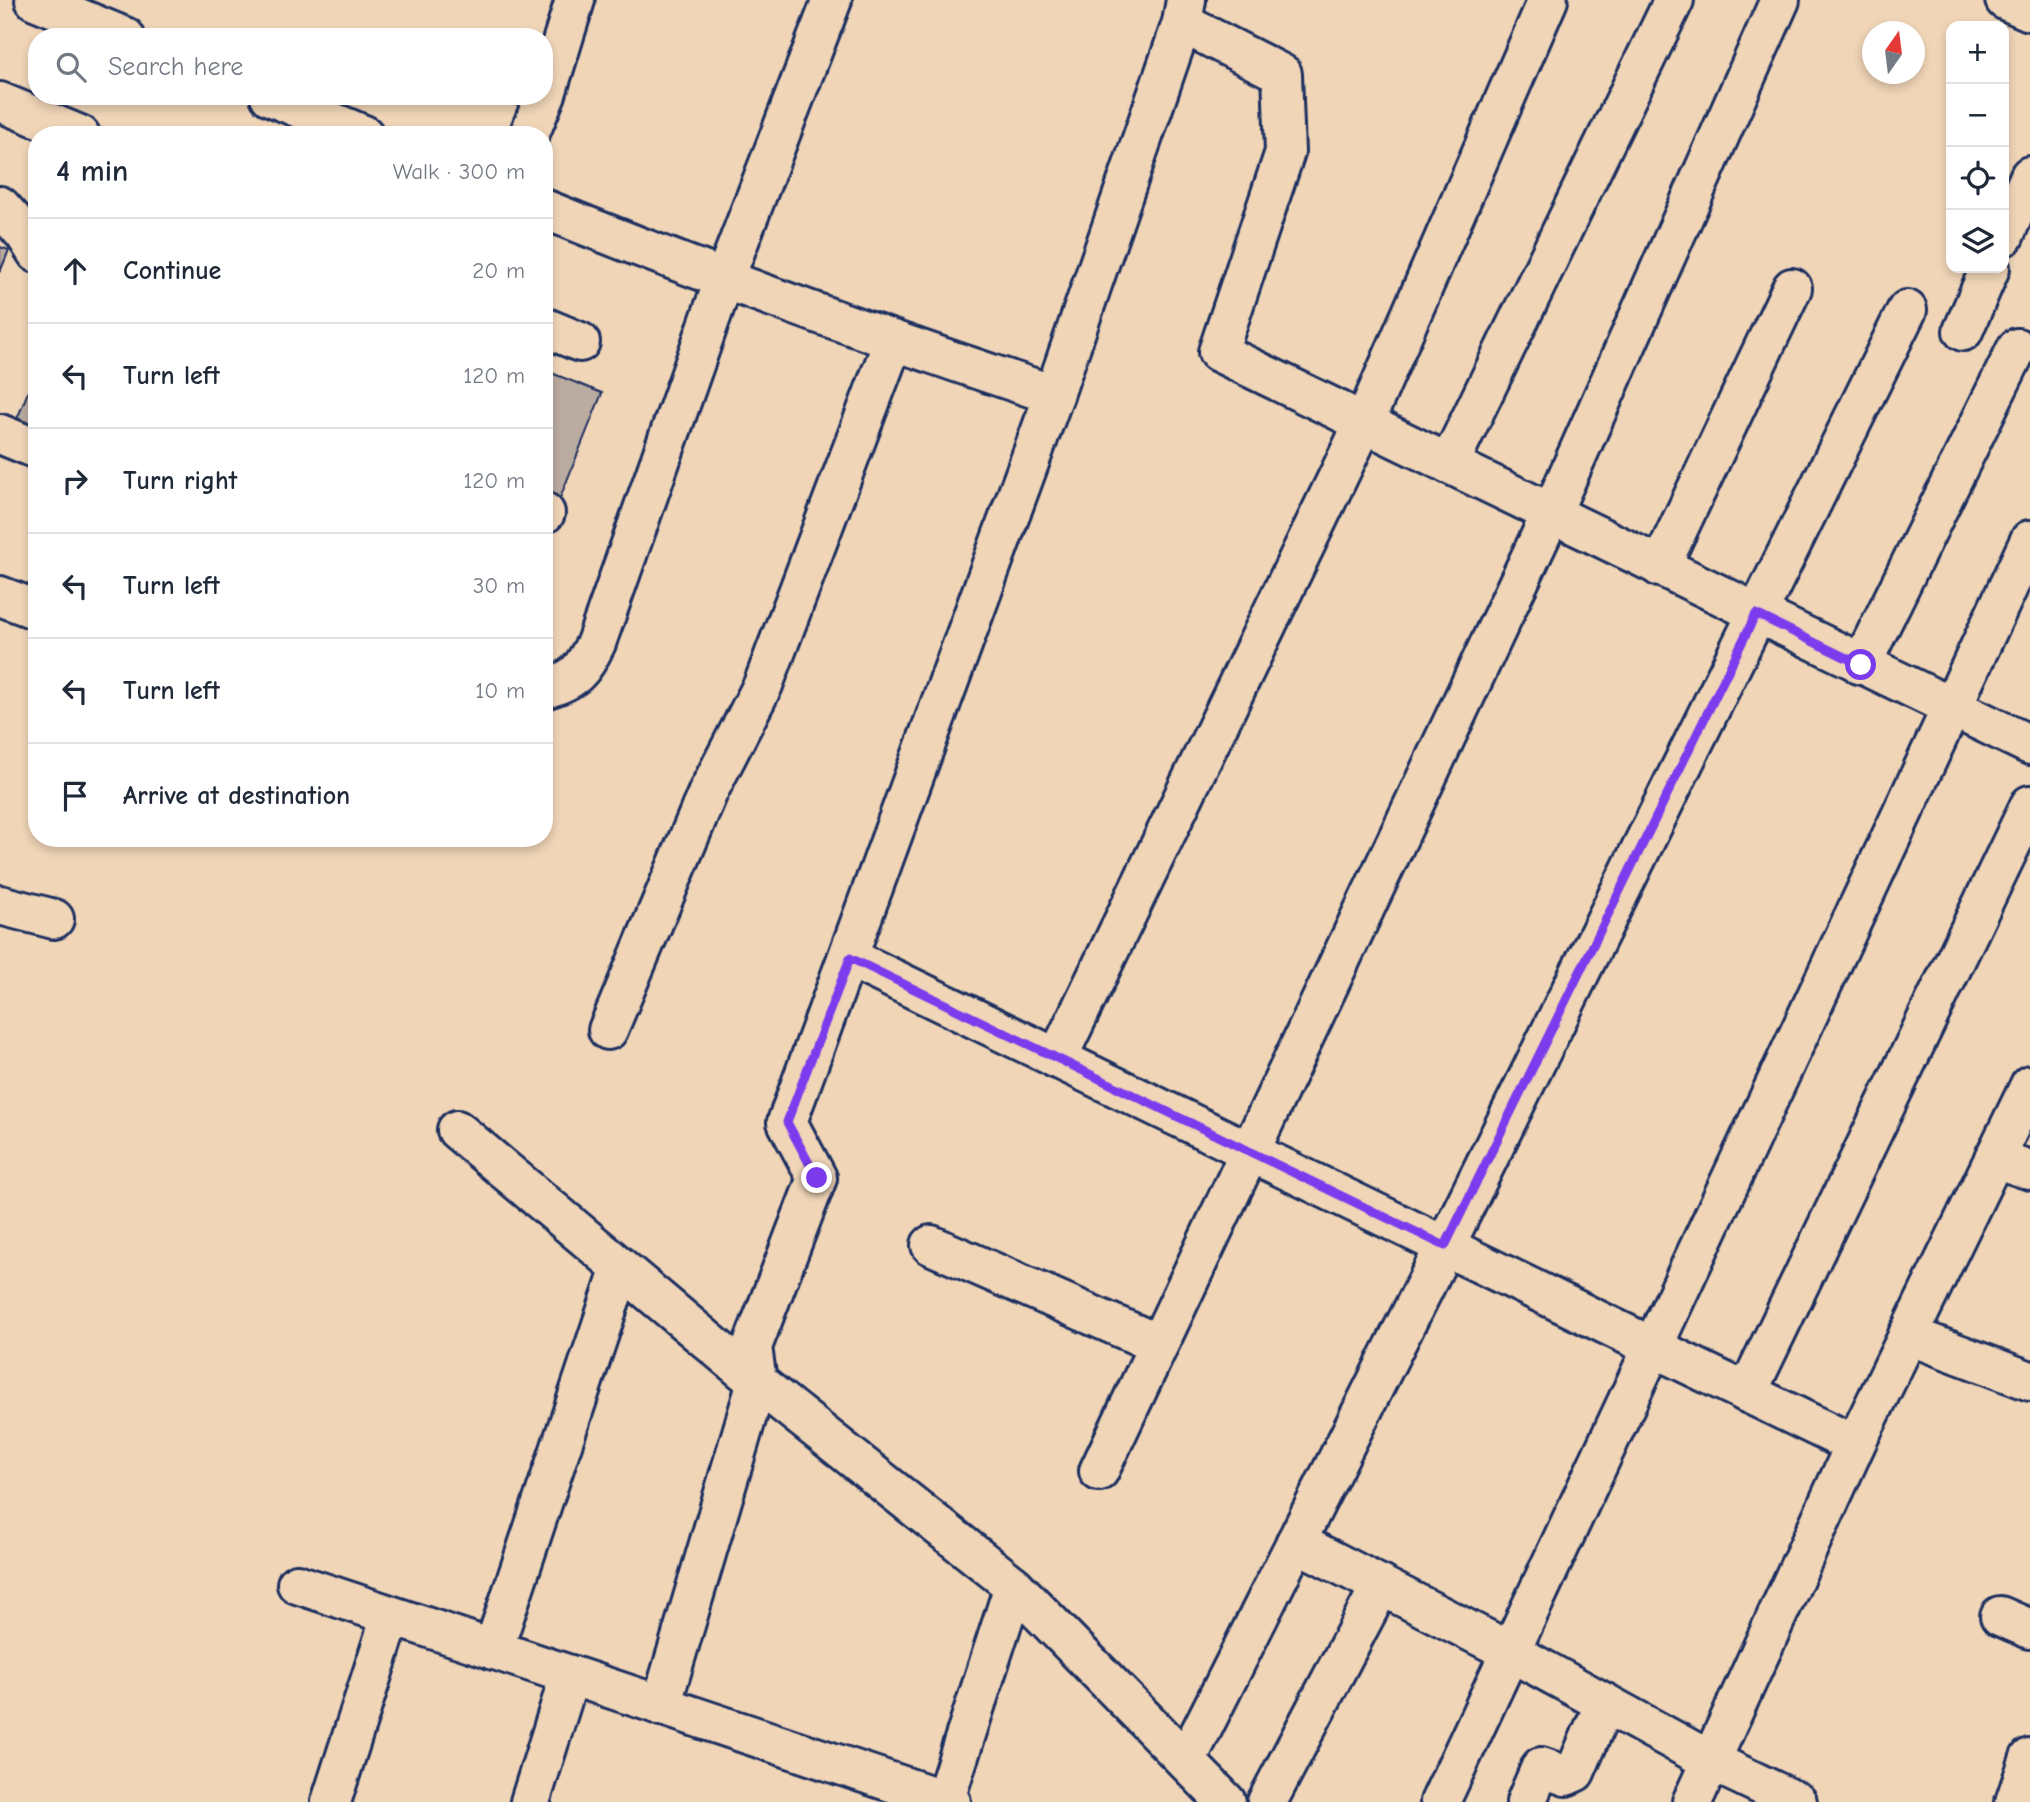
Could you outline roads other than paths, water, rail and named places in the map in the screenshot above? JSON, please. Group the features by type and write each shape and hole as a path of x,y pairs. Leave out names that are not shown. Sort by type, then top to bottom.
{"street":[{"path":"35,0 103,28"},
{"path":"553,71 575,0"},
{"path":"553,687 567,683 584,667 596,643 724,280 832,0"},
{"path":"1057,1059 1364,423 1548,0"},
{"path":"1448,464 1674,0"},
{"path":"1098,1471 1551,514 1780,0"},
{"path":"2005,0 2030,11"},
{"path":"661,1706 757,1381 752,1347 817,1178 787,1122 850,958 1054,395 1184,12 1282,74 1285,152 1218,352 2030,745"},
{"path":"0,102 58,126"},
{"path":"292,105 342,126"},
{"path":"533,126 541,105"},
{"path":"2009,224 2030,176"},
{"path":"0,206 28,239"},
{"path":"553,213 892,342 1054,395"},
{"path":"1963,331 1988,273"},
{"path":"1660,567 1792,288"},
{"path":"1186,1761 1445,1246 1907,310"},
{"path":"553,331 580,342"},
{"path":"608,1030 708,792 763,685 892,342"},
{"path":"1861,665 2017,348"},
{"path":"0,433 28,445"},
{"path":"1440,1802 1655,1348 2030,540"},
{"path":"0,596 28,607"},
{"path":"1747,1393 2030,805"},
{"path":"0,905 54,919"},
{"path":"850,958 1855,1445"},
{"path":"1692,1802 1855,1445 2030,1084"},
{"path":"457,1130 757,1381 1014,1586 1226,1802"},
{"path":"1994,1158 2030,1170"},
{"path":"931,1245 1158,1344"},
{"path":"493,1650 621,1268"},
{"path":"1908,1335 2030,1381"},
{"path":"1296,1542 1511,1652 1711,1761 1797,1802"},
{"path":"297,1584 947,1801 1014,1586"},
{"path":"1267,1802 1381,1586"},
{"path":"331,1802 391,1616"},
{"path":"530,1802 570,1675"},
{"path":"1525,1802 1541,1768 1566,1776 1575,1772 1605,1703"},
{"path":"2015,1802 2030,1758"}]}
